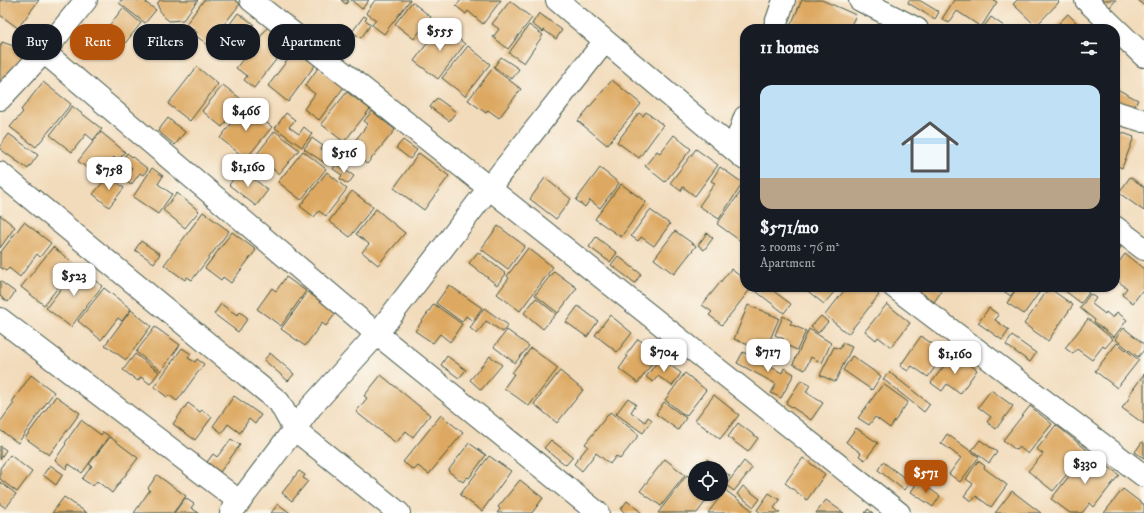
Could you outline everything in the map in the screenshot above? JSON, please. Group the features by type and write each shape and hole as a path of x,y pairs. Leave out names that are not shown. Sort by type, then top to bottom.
{"street":[{"path":"62,30 86,0"},
{"path":"250,0 899,513"},
{"path":"558,0 740,154"},
{"path":"776,24 784,0"},
{"path":"860,0 907,24"},
{"path":"1086,0 1111,24"},
{"path":"1120,33 1144,56"},
{"path":"0,319 235,507 311,407 377,334 489,188 605,41"},
{"path":"0,99 37,60"},
{"path":"53,60 377,334 598,513"},
{"path":"1120,114 1144,121"},
{"path":"0,173 279,402 294,428 399,513"},
{"path":"1120,231 1144,249"},
{"path":"901,292 1144,476"}],"building":[{"path":"0,0 39,0 21,24 12,24 0,15"},
{"path":"121,0 148,0 146,3 156,10 145,23 119,3"},
{"path":"160,0 198,0 183,20 169,21 162,15 157,4"},
{"path":"204,0 235,0 240,4 224,24 206,24 206,43 198,37 198,24 186,24"},
{"path":"341,0 349,0 346,4"},
{"path":"351,0 369,0 362,9"},
{"path":"375,0 410,0 384,34 372,25 376,20 366,13"},
{"path":"461,0 501,0 483,24 468,11 466,14 456,6"},
{"path":"802,0 822,0 856,15 852,24 791,24"},
{"path":"909,0 919,0 939,12 935,19 908,3"},
{"path":"954,0 994,0 997,2 983,24 976,24 957,11 949,23 942,19"},
{"path":"1017,0 1057,0 1059,2 1038,24 1034,24 1013,4"},
{"path":"1101,0 1116,0 1109,8"},
{"path":"1138,0 1144,0 1144,6"},
{"path":"510,1 532,18 508,49 493,37 499,29 492,24"},
{"path":"412,2 431,17 414,39 395,24"},
{"path":"123,8 141,23 133,24 133,33 125,43 125,24 110,24"},
{"path":"238,13 254,24 230,24"},
{"path":"539,13 562,30 556,39 544,30 543,32 532,24"},
{"path":"1068,14 1078,24 1058,24"},
{"path":"364,16 367,18 365,20 371,24 361,38 355,34 355,28"},
{"path":"991,17 1001,24 986,24"},
{"path":"441,25 465,44 438,79 414,61"},
{"path":"529,25 543,35 524,63 509,53"},
{"path":"268,27 268,60 276,60 254,88 244,80 247,76 236,68 242,60 260,60 260,37"},
{"path":"2,42 12,45 12,60 22,60 7,82 0,80 0,47"},
{"path":"468,46 490,64 465,96 442,78"},
{"path":"501,57 519,69 512,79 494,67"},
{"path":"288,60 308,60 315,65 288,102 268,86"},
{"path":"197,67 218,84 190,121 168,104"},
{"path":"318,68 344,87 319,120 304,109 315,94 305,86"},
{"path":"493,68 521,89 499,118 488,110 486,113 468,100"},
{"path":"612,80 641,104 607,145 578,121"},
{"path":"43,82 71,104 36,147 10,127 23,112 21,110"},
{"path":"223,85 245,102 236,113 234,111 222,127 202,111"},
{"path":"1120,91 1138,100 1131,112 1120,106"},
{"path":"347,92 370,109 344,142 321,124"},
{"path":"437,98 456,112 449,121 430,107"},
{"path":"72,106 102,129 93,140 86,134 72,152 50,135"},
{"path":"245,106 272,127 246,159 220,138"},
{"path":"372,111 395,130 367,164 359,157 360,155 350,147 368,124 364,121"},
{"path":"646,112 663,125 639,158 617,142 639,113 643,116"},
{"path":"286,113 295,120 289,127 299,134 304,127 312,134 302,147 275,128"},
{"path":"168,118 185,132 175,145 158,131"},
{"path":"275,131 299,150 279,174 256,155"},
{"path":"101,132 125,152 118,161 114,157 104,169 94,161 88,169 78,161"},
{"path":"1120,132 1134,137 1122,168 1120,167"},
{"path":"9,134 38,155 28,169 0,149 0,146"},
{"path":"674,135 691,149 665,182 645,166 657,151 660,153"},
{"path":"312,138 323,146 321,149 334,157 328,165 304,149"},
{"path":"403,140 417,150 410,159 396,148"},
{"path":"696,149 718,165 695,196 683,187 681,191 670,183"},
{"path":"303,151 326,169 301,200 278,182"},
{"path":"127,153 148,169 143,175 140,173 131,185 123,179 132,168 122,161"},
{"path":"419,153 449,176 424,210 394,188"},
{"path":"336,164 354,176 348,184 340,179 342,175 333,169"},
{"path":"720,167 740,181 740,188 719,219 699,206 715,183 711,181"},
{"path":"152,168 163,176 158,184 172,194 158,214 133,197"},
{"path":"600,168 619,183 600,208 590,200 585,207 576,200"},
{"path":"241,169 268,190 256,206 229,185"},
{"path":"327,172 347,189 326,216 319,211 314,217 300,206"},
{"path":"109,175 124,188 109,207 93,194"},
{"path":"1130,177 1144,187 1144,211 1120,194"},
{"path":"545,178 571,199 556,219 530,199"},
{"path":"621,184 646,202 621,237 595,219"},
{"path":"352,191 373,207 350,237 329,221"},
{"path":"177,193 199,211 185,228 163,210"},
{"path":"740,193 740,241 717,224"},
{"path":"376,209 405,233 378,265 362,252 369,244 356,234"},
{"path":"650,210 670,224 654,246 641,237 638,241 631,236"},
{"path":"203,212 229,231 192,280 187,277 185,280 164,265"},
{"path":"0,215 15,227 0,248"},
{"path":"24,222 51,243 40,257 37,254 20,277 9,268 6,271 0,267 0,253"},
{"path":"498,226 525,246 508,269 481,249"},
{"path":"675,231 696,246 674,274 654,259"},
{"path":"232,232 256,250 231,283 223,277 221,280 205,268"},
{"path":"707,233 713,238 704,250 698,245"},
{"path":"596,237 617,253 610,262 589,247"},
{"path":"141,241 160,254 154,263 135,250"},
{"path":"53,247 76,265 44,305 21,287"},
{"path":"528,248 553,267 520,311 497,294 509,278 507,276"},
{"path":"478,252 506,274 497,285 469,263"},
{"path":"1125,254 1144,269 1144,288 1133,303 1122,295 1127,288 1120,283 1120,260"},
{"path":"618,256 641,274 635,283 611,265"},
{"path":"78,267 102,286 71,327 46,308"},
{"path":"731,269 740,276 740,292 748,292 722,325 709,315 712,312 702,305"},
{"path":"554,271 577,288 558,313 535,295"},
{"path":"286,277 306,291 281,326 257,309 272,288 276,291"},
{"path":"0,281 15,292 8,302 0,296"},
{"path":"449,285 482,308 473,321 466,316 462,322 436,303"},
{"path":"104,288 131,309 122,321 118,318 101,340 78,321"},
{"path":"308,292 336,313 326,326 322,323 305,346 281,329"},
{"path":"757,292 775,292 791,304 784,313"},
{"path":"809,292 834,292 824,304"},
{"path":"843,292 875,292 879,295 848,334 825,315"},
{"path":"921,292 941,292 934,302"},
{"path":"1005,292 1014,292 1011,296"},
{"path":"1014,292 1039,292 1024,314 1007,303"},
{"path":"1046,292 1055,292 1073,305 1048,341 1024,324"},
{"path":"1067,292 1089,293 1081,303"},
{"path":"1090,294 1096,298 1092,304 1105,314 1106,312 1113,318 1117,312 1127,320 1114,337 1094,322 1095,320 1080,308"},
{"path":"536,298 556,314 543,329 524,313"},
{"path":"221,304 237,315 240,312 248,318 238,332 214,314"},
{"path":"434,304 462,324 450,342 440,334 433,343 415,331"},
{"path":"887,304 910,323 891,347 878,337 876,340 865,331"},
{"path":"748,305 779,318 765,352 734,339"},
{"path":"578,306 598,321 587,337 566,322"},
{"path":"484,308 508,325 503,332 486,321 477,334 470,328"},
{"path":"989,308 999,315 995,320 1009,330 1002,340 978,323"},
{"path":"131,310 151,326 126,360 105,345"},
{"path":"610,315 632,333 617,352 595,335"},
{"path":"783,316 792,321 790,324 806,331 797,350 782,343 784,339 775,335"},
{"path":"821,316 828,322 818,333 811,327"},
{"path":"1088,319 1113,339 1105,348 1103,346 1092,360 1077,349 1073,354 1065,348"},
{"path":"155,327 180,345 161,371 136,352"},
{"path":"1124,328 1144,344 1144,350 1138,357 1115,339"},
{"path":"809,329 831,343 822,363 811,357 805,370 793,364"},
{"path":"507,330 529,346 515,363 494,347"},
{"path":"921,336 945,353 928,377 912,366 908,371 900,366"},
{"path":"1012,336 1036,353 1030,362 1006,345"},
{"path":"638,339 659,354 638,383 619,369 628,356 626,355"},
{"path":"843,343 852,347 835,382 820,375 834,347 840,349"},
{"path":"1117,343 1139,360 1117,388 1095,371"},
{"path":"182,348 191,354 188,358 195,362 197,359 204,364 177,401 169,395 167,397 154,387"},
{"path":"531,348 558,368 529,406 504,388 514,374 512,373"},
{"path":"743,352 782,373 784,368 794,374 781,398 771,393 776,384 737,363"},
{"path":"270,353 294,374 288,381 264,360"},
{"path":"954,353 977,370 960,394 947,384 942,391 931,383"},
{"path":"135,354 159,372 150,384 141,377 138,381 123,370"},
{"path":"447,356 466,370 459,378 441,365"},
{"path":"490,356 502,365 481,390 470,380"},
{"path":"852,356 881,376 872,390 843,370"},
{"path":"660,358 681,373 672,386 658,376 653,382 646,377"},
{"path":"560,371 583,390 557,423 534,404"},
{"path":"889,372 930,404 924,412 883,379"},
{"path":"685,373 706,390 686,416 665,400"},
{"path":"1144,374 1144,424 1122,408"},
{"path":"31,375 54,392 18,443 0,430 0,422 14,403 12,402"},
{"path":"381,375 430,415 413,437 406,431 396,443 356,412 367,398 364,396"},
{"path":"801,380 810,385 806,392 823,403 811,420 786,403"},
{"path":"883,384 908,402 890,428 875,417 869,425 858,418"},
{"path":"991,390 1013,406 996,429 987,422 991,417 978,407"},
{"path":"714,395 739,415 720,439 695,420"},
{"path":"56,396 80,413 49,455 25,438"},
{"path":"234,396 261,415 255,424 249,419 240,433 228,424 222,433 213,426"},
{"path":"628,398 636,404 631,412 645,422 648,417 652,420 643,433 616,414"},
{"path":"664,402 686,418 678,430 656,414"},
{"path":"188,403 200,412 202,410 212,417 195,440 173,424"},
{"path":"1030,406 1052,424 1028,454 1019,447 1016,450 1003,440"},
{"path":"610,412 639,435 620,459 616,456 610,464 596,453 582,471 574,464 588,446 585,444"},
{"path":"441,415 463,433 429,474 418,466 414,470 403,462"},
{"path":"81,420 101,435 103,432 109,436 82,473 69,464 66,469 55,460"},
{"path":"738,423 758,438 748,452 728,437"},
{"path":"1056,425 1087,450 1053,491 1028,471 1043,454 1037,449"},
{"path":"856,428 878,443 865,460 859,456 861,453 846,442"},
{"path":"947,434 979,457 960,482 949,474 961,458 941,443"},
{"path":"110,437 138,458 112,493 97,481 93,486 82,479 92,466 89,464"},
{"path":"231,439 240,445 220,472 207,462 213,454 217,457"},
{"path":"551,440 573,457 566,465 544,448"},
{"path":"980,440 997,452 989,463 972,450"},
{"path":"1142,442 1144,443 1144,458 1135,452"},
{"path":"469,443 486,455 469,478 467,477 463,482 448,471"},
{"path":"0,446 6,450 0,459"},
{"path":"1089,451 1119,475 1094,507 1090,503 1082,513 1070,513 1051,499"},
{"path":"10,455 32,472 17,492 0,479 0,468"},
{"path":"489,456 511,471 482,511 460,495"},
{"path":"803,458 825,474 807,500 785,483"},
{"path":"665,459 685,475 661,506 640,491"},
{"path":"744,461 752,468 734,491 728,486 728,482"},
{"path":"978,461 985,466 984,468 1007,485 991,507 976,496 972,501 964,496 973,484 966,479"},
{"path":"883,462 910,482 904,490 878,470"},
{"path":"50,465 63,474 56,485 43,475"},
{"path":"299,471 305,475 303,478 308,481 292,501 282,493"},
{"path":"157,475 186,496 173,513 134,513 150,490 148,488"},
{"path":"687,475 688,501 706,501 697,513 658,513"},
{"path":"520,480 543,498 532,513 497,513 500,509 498,507"},
{"path":"918,481 940,496 933,507 911,492"},
{"path":"0,482 16,494 6,508 0,504"},
{"path":"743,486 760,499 754,507 737,494"},
{"path":"1123,489 1144,505 1144,513 1104,513"},
{"path":"1012,491 1041,513 995,513"},
{"path":"728,492 752,510 750,513 708,513 717,501 728,501"},
{"path":"769,493 780,500 774,508 780,513 761,513 757,510"},
{"path":"64,497 87,513 52,513"},
{"path":"185,498 194,504 191,508 199,513 174,513"},
{"path":"826,500 844,513 816,513"},
{"path":"627,501 642,513 625,513 621,509"},
{"path":"278,504 290,513 271,513"},
{"path":"868,509 873,513 865,513"}]}
